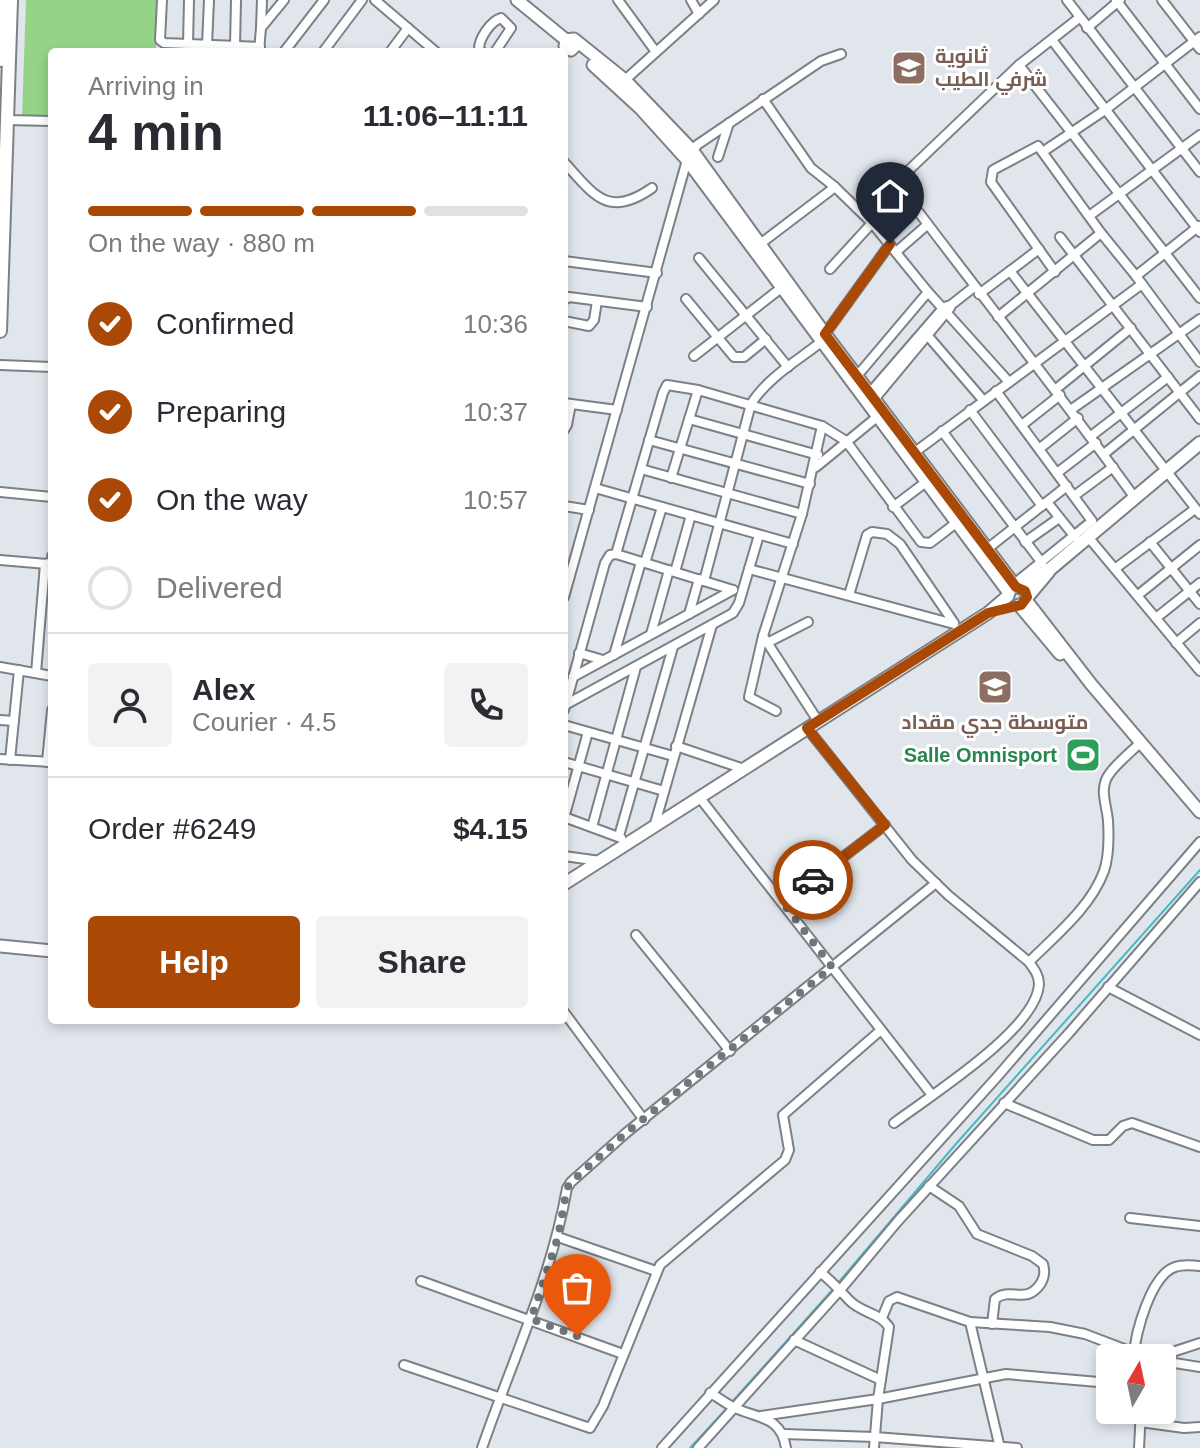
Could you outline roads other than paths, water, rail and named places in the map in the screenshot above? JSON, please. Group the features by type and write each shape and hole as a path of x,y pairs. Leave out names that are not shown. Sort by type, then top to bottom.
{"main road":[{"path":"0,60 2,0"},
{"path":"0,331 11,0"},
{"path":"517,0 572,44 689,155 869,399 915,452 1017,595"},
{"path":"572,44 625,80 760,244 784,285"},
{"path":"823,338 857,376 877,417 956,523 1017,595 1074,671 1091,684 1200,812"},
{"path":"568,881 600,861 623,840 654,828 957,627 1017,595 1046,566 1089,538 1200,443"},
{"path":"0,946 48,951"}],"street":[{"path":"162,0 162,42 245,48"},
{"path":"188,44 189,0"},
{"path":"207,45 209,0"},
{"path":"235,46 236,0"},
{"path":"260,48 262,0"},
{"path":"261,28 284,0"},
{"path":"287,48 324,0"},
{"path":"326,48 362,0"},
{"path":"375,0 431,48"},
{"path":"385,8 392,0"},
{"path":"618,0 656,52"},
{"path":"691,0 699,14"},
{"path":"625,80 714,0"},
{"path":"1067,0 1200,172"},
{"path":"1044,151 1105,110 1164,63 1198,42 1162,0"},
{"path":"1087,28 1118,1 1200,109"},
{"path":"479,48 480,40 495,20 501,18 511,28 498,48"},
{"path":"863,214 1019,65 1079,18"},
{"path":"391,48 408,28"},
{"path":"1052,40 1199,229 1136,276"},
{"path":"568,583 689,155 763,99 821,61 841,54"},
{"path":"1019,65 1200,298"},
{"path":"763,99 811,168 872,223 928,292 948,308 1009,382"},
{"path":"7,120 48,121"},
{"path":"718,157 730,122"},
{"path":"1089,216 1200,135"},
{"path":"1055,272 992,187 993,170 1037,146 1044,151 1101,233 1200,362"},
{"path":"568,166 593,192 610,203 634,201 652,188"},
{"path":"896,182 1072,409 1135,498"},
{"path":"760,244 835,187"},
{"path":"830,269 872,223"},
{"path":"689,614 751,404 758,394 823,338 893,248 927,225"},
{"path":"998,317 1101,233"},
{"path":"1060,237 1200,419"},
{"path":"869,399 948,308 1010,271 1039,249"},
{"path":"699,258 788,367"},
{"path":"568,262 657,273"},
{"path":"1010,271 1198,512 1116,568"},
{"path":"915,452 1142,284"},
{"path":"694,356 784,285"},
{"path":"857,376 928,292"},
{"path":"568,298 647,307"},
{"path":"686,299 737,359 766,339"},
{"path":"568,322 589,326 594,320 597,301"},
{"path":"869,399 928,336 948,308"},
{"path":"1072,409 1200,319"},
{"path":"1022,425 1084,365 1131,328"},
{"path":"928,336 983,400"},
{"path":"0,365 48,367"},
{"path":"1104,454 1200,376"},
{"path":"1057,473 1122,413 1168,377"},
{"path":"616,554 667,385 751,404 822,426 846,441 921,542 926,544 956,523"},
{"path":"671,478 698,390"},
{"path":"996,391 1092,521 1017,595"},
{"path":"568,403 617,410"},
{"path":"970,410 1075,537"},
{"path":"815,468 877,417"},
{"path":"1039,449 1078,418"},
{"path":"689,419 818,455"},
{"path":"776,711 749,697 780,577 815,468 822,426"},
{"path":"942,431 1046,566"},
{"path":"649,440 810,484"},
{"path":"1074,496 1113,467"},
{"path":"641,469 802,514"},
{"path":"893,507 926,482"},
{"path":"987,549 1067,486"},
{"path":"595,488 793,544"},
{"path":"0,492 48,497"},
{"path":"568,507 589,510"},
{"path":"614,655 662,507"},
{"path":"651,634 691,515"},
{"path":"1025,542 1059,518"},
{"path":"849,595 864,541 872,532 887,534 900,544 957,627"},
{"path":"568,706 733,613 737,591 749,569 759,535"},
{"path":"1089,538 1198,665"},
{"path":"1150,542 1200,604"},
{"path":"1138,595 1200,545"},
{"path":"568,696 605,563 610,555 616,554 737,591"},
{"path":"0,560 48,564 36,673"},
{"path":"749,569 957,627"},
{"path":"1156,618 1200,583"},
{"path":"573,677 737,591"},
{"path":"765,639 808,622"},
{"path":"1176,643 1200,623"},
{"path":"654,828 713,624"},
{"path":"765,639 818,721"},
{"path":"568,819 623,840 635,782 673,646"},
{"path":"579,653 603,660"},
{"path":"0,667 48,675"},
{"path":"592,827 636,667"},
{"path":"10,760 19,670"},
{"path":"0,720 14,721"},
{"path":"568,726 673,756"},
{"path":"807,728 912,860 1029,962 1039,982 1034,1001 1024,1019 996,1047 894,1123"},
{"path":"568,803 588,732"},
{"path":"1029,962 1066,925 1098,885 1107,859 1105,781 1141,742"},
{"path":"676,746 744,769"},
{"path":"0,759 48,762"},
{"path":"568,763 664,791"},
{"path":"700,798 932,1095"},
{"path":"783,903 885,825"},
{"path":"662,1448 997,1077 1200,842"},
{"path":"568,857 600,861"},
{"path":"698,1448 1200,882"},
{"path":"482,1448 531,1319 558,1237 567,1188 571,1182 936,883"},
{"path":"636,935 730,1051"},
{"path":"1108,987 1200,1035"},
{"path":"568,1017 644,1120"},
{"path":"404,1365 590,1428 603,1406 656,1271 785,1160 789,1150 783,1115 881,1030"},
{"path":"1004,1103 1093,1140 1109,1140 1123,1126 1132,1123 1200,1147"},
{"path":"929,1186 959,1206 977,1234 1032,1256 1043,1264 1044,1275 1029,1295 1004,1294 995,1299 992,1324"},
{"path":"1130,1218 1200,1226"},
{"path":"558,1237 656,1271"},
{"path":"1137,1344 1144,1312 1159,1279 1175,1267 1200,1266"},
{"path":"820,1272 850,1301 882,1318 889,1327 874,1448"},
{"path":"421,1281 623,1354"},
{"path":"882,1318 889,1301 897,1297 970,1322 1065,1329 1105,1344"},
{"path":"970,1322 1000,1447"},
{"path":"794,1340 881,1380"},
{"path":"1176,1350 1200,1343"},
{"path":"1176,1363 1200,1367"},
{"path":"761,1416 878,1399 1006,1374 1096,1382"},
{"path":"710,1393 779,1427 784,1434 786,1448"},
{"path":"1139,1448 1140,1424"},
{"path":"1155,1424 1200,1427"},
{"path":"784,1434 875,1437 1017,1448"}],"waterway":[{"path":"838,1283 955,1145 1200,870"},
{"path":"731,1403 834,1288"},
{"path":"690,1448 727,1408"}],"place":[{"name":"ثانوية شرفي الطيب","path":"909,68"},
{"name":"متوسطة جدي مقداد","path":"995,687"},
{"name":"Salle Omnisport","path":"1083,755"}]}
